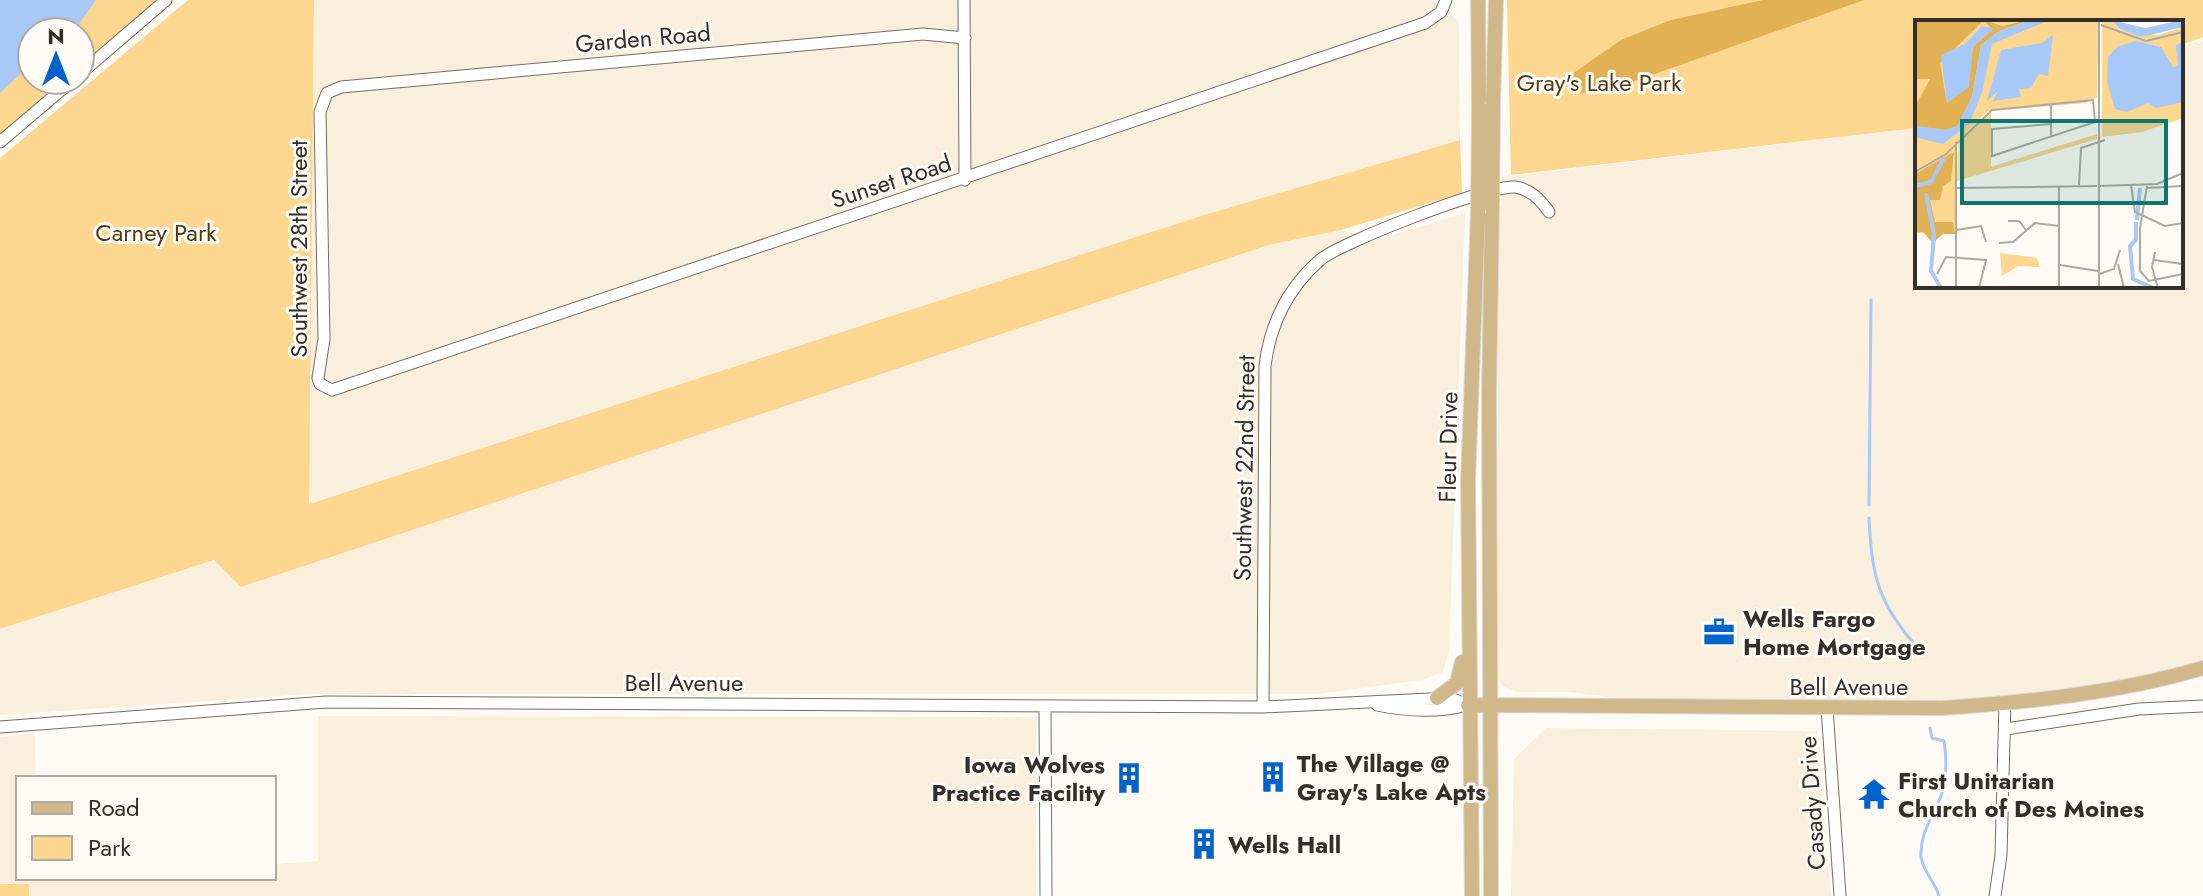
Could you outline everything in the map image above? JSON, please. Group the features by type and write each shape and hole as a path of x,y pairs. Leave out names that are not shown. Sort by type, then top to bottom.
{"main road":[{"name":"Fleur Drive","path":"1478,0 1486,104 1491,896"},
{"name":"Fleur Drive","path":"1486,104 1496,0"},
{"name":"Fleur Drive","path":"1472,896 1468,456 1485,210"},
{"path":"1437,698 1450,691 1460,676 1468,618"},
{"name":"Bell Avenue","path":"1468,705 1942,708 2165,679 2203,668"}],"street":[{"path":"96,60 166,0"},
{"path":"964,0 965,180"},
{"name":"Sunset Road","path":"338,388 965,180 1425,23 1441,12 1446,0"},
{"name":"Garden Road","path":"327,93 341,87 923,34 965,38"},
{"name":"Southwest 28th Street","path":"327,93 320,112 324,339 318,378 325,388 338,388"},
{"path":"0,142 54,96"},
{"name":"Southwest 22nd Street","path":"1263,707 1265,366 1275,321 1289,293 1321,259 1356,239 1497,189 1517,187 1533,194 1549,212"},
{"name":"Bell Avenue","path":"0,727 326,702 1263,707 1450,698 1468,705"},
{"path":"1995,896 2001,855 2005,702"},
{"name":"Bell Avenue","path":"1369,703 1402,710 1452,710 1468,705"},
{"path":"1045,706 1046,896"},
{"path":"2006,729 2139,709 2203,706"},
{"name":"Casady Drive","path":"1827,708 1840,896"}],"shaded area":[{"path":"314,0 1439,0 1459,22 1460,140 1204,215 308,504"},
{"path":"2203,40 2203,668 2005,702 1786,707 1617,698 1569,692 1516,692 1503,686 1496,675 1492,208 1502,205 1502,177 1915,128 1915,288 2183,288 2183,46"},
{"path":"1465,213 1449,651 1443,672 1422,680 1318,694 310,694 0,715 0,629 215,560 242,587 1269,245 1341,230 1376,240"},
{"path":"318,716 1036,717 1036,896 0,896 0,737 35,733 36,776 16,776 16,880 276,880 276,864 318,861"},
{"path":"1546,728 1817,731 1831,896 1511,896 1514,759"}],"green space":[{"path":"0,0 159,0 96,53 96,16 16,16 16,96 46,96 0,135"},
{"name":"Carney Park","path":"188,0 314,0 309,504 1204,215 1460,140 1462,193 1341,230 1269,245 241,587 214,560 0,629 0,158 74,96 96,96 96,77"},
{"name":"Gray's Lake Park","path":"1507,0 2203,0 2203,37 2183,44 2183,20 1915,20 1915,128 1511,175"},
{"path":"1763,0 1864,0 1598,94 1574,92 1572,74 1621,40 1671,20"},
{"path":"0,884 29,884 29,896 0,896"}],"water":[{"path":"0,0 96,0 84,16 16,16 16,78 0,93"}],"waterway":[{"path":"1869,505 1871,300"},
{"path":"1869,518 1872,557 1880,589 1894,618 1919,649"},
{"path":"1930,728 1932,738 1944,741 1946,772 1941,796 1924,835 1921,856 1939,896"}],"place":[{"name":"Wells Fargo Home Mortgage","path":"1719,632"},
{"name":"The Village @ Gray's Lake Apts","path":"1273,777"},
{"name":"Iowa Wolves Practice Facility","path":"1129,778"},
{"name":"First Unitarian Church of Des Moines","path":"1874,794"},
{"name":"Wells Hall","path":"1204,844"}]}
